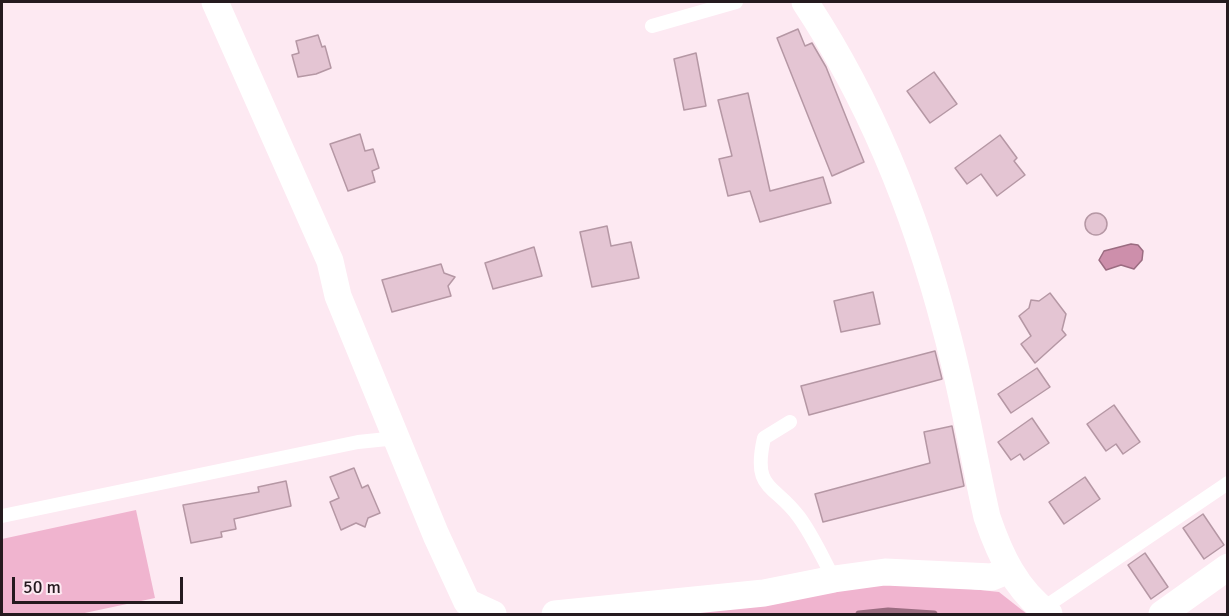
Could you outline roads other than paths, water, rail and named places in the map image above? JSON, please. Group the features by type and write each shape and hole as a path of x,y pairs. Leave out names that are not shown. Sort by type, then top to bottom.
{"street":[{"path":"216,2 330,261 338,296 467,602 493,615"},
{"path":"805,2 823,29 888,153 919,238 947,331 987,517 1009,570 1026,595 1045,612"},
{"path":"1162,615 1227,567"},
{"path":"555,615 764,593 834,579 885,573 992,578 1009,570"}],"lane":[{"path":"652,26 736,2"},
{"path":"790,422 764,438 760,458 767,486 798,516 834,579"},
{"path":"2,516 358,442 397,438"},
{"path":"1045,612 1227,483"}],"waterway":[{"path":"859,614 888,611 934,614"}]}
